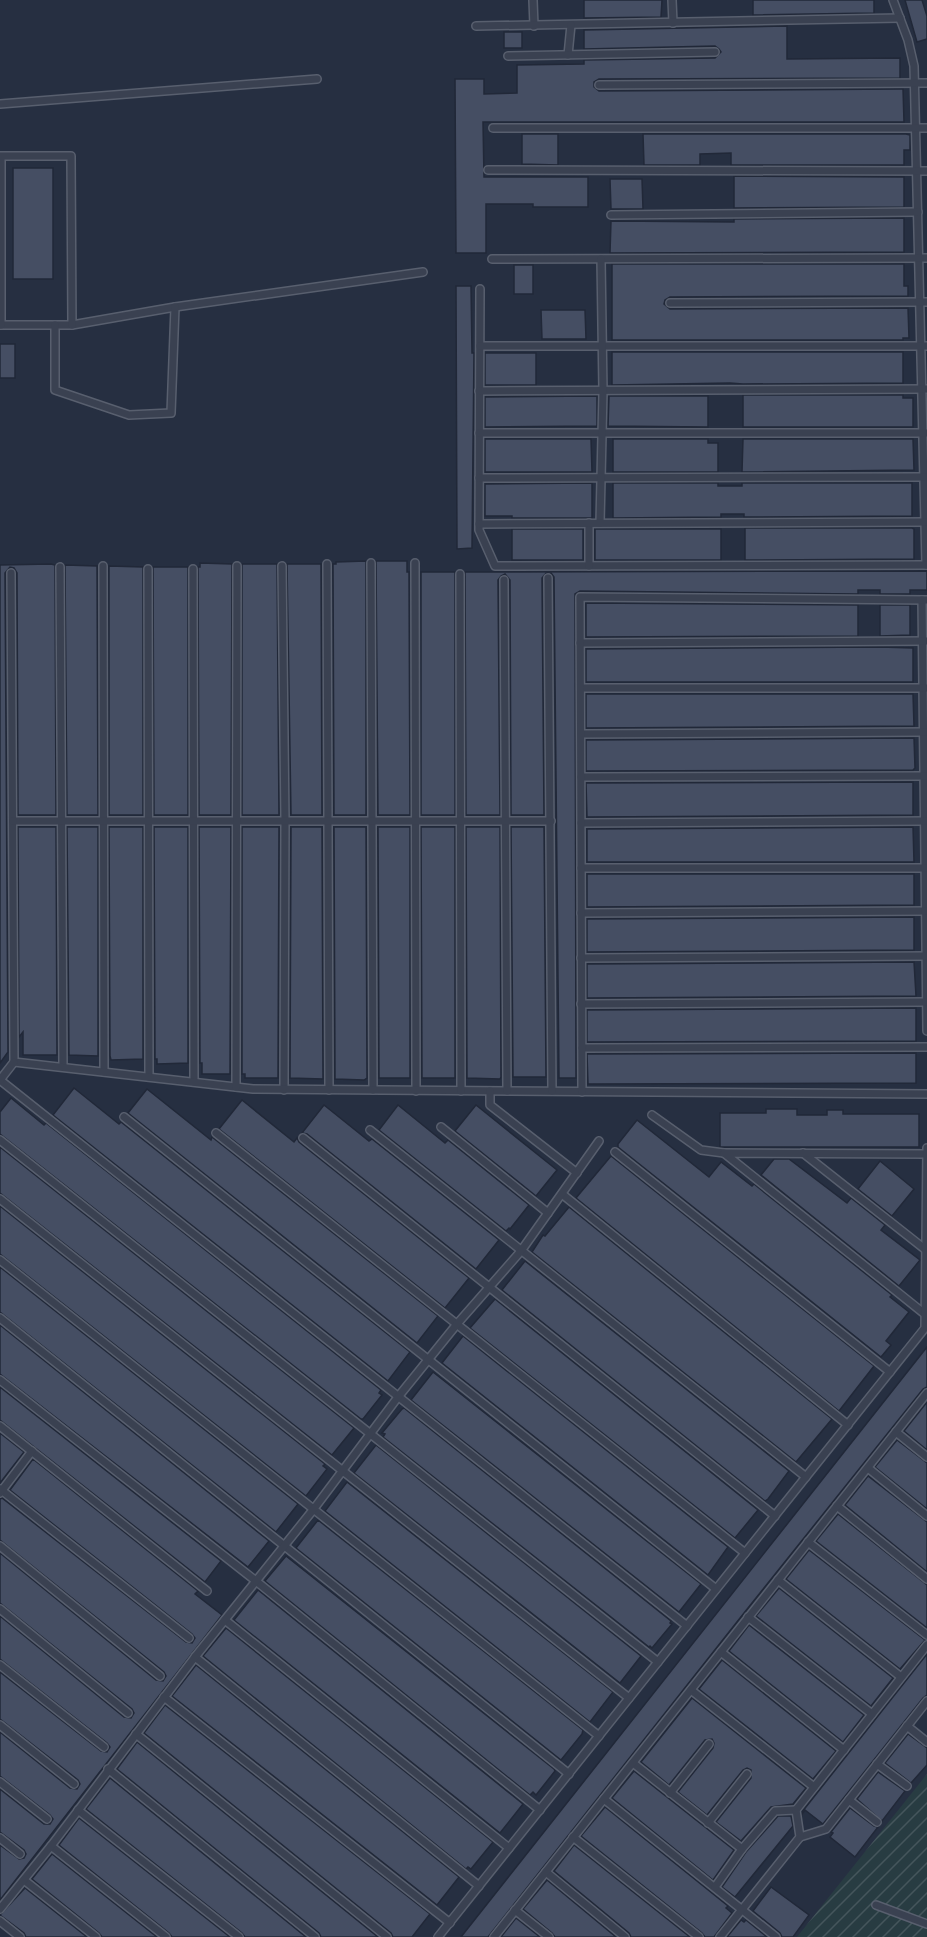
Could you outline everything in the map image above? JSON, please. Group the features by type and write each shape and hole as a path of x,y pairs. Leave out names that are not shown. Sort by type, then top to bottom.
{"lane":[{"path":"533,0 534,26"},
{"path":"672,0 673,23"},
{"path":"480,289 478,530 495,566 927,565 923,258 918,212 914,66 908,40 892,0"},
{"path":"476,27 900,18"},
{"path":"568,55 571,25"},
{"path":"508,56 715,52"},
{"path":"0,104 317,80"},
{"path":"599,85 927,83"},
{"path":"493,128 927,128"},
{"path":"72,325 71,156 1,156 1,325 72,325 175,307 423,272"},
{"path":"488,170 927,171"},
{"path":"611,214 918,212"},
{"path":"492,259 923,258"},
{"path":"600,523 603,391 601,259"},
{"path":"670,303 923,302"},
{"path":"55,325 55,390 129,415 171,413 175,307"},
{"path":"480,346 924,346"},
{"path":"479,391 925,389"},
{"path":"479,433 925,433"},
{"path":"479,478 926,477"},
{"path":"479,524 926,522"},
{"path":"589,523 589,566"},
{"path":"371,563 374,1090"},
{"path":"415,563 416,1090"},
{"path":"327,564 329,1090"},
{"path":"103,566 104,1072"},
{"path":"236,1087 237,566"},
{"path":"282,566 285,821 284,1090"},
{"path":"60,567 63,1067"},
{"path":"193,568 194,1082"},
{"path":"148,569 149,1077"},
{"path":"11,573 14,1062 0,1080 687,1626"},
{"path":"460,574 461,1091"},
{"path":"548,578 552,1091"},
{"path":"504,579 507,1091"},
{"path":"582,1092 580,597 924,600 927,1031"},
{"path":"580,643 925,641"},
{"path":"581,688 925,688"},
{"path":"581,734 925,732"},
{"path":"581,777 925,776"},
{"path":"13,820 550,821"},
{"path":"581,823 926,821"},
{"path":"581,868 926,868"},
{"path":"581,913 926,911"},
{"path":"581,958 927,956"},
{"path":"581,1004 927,1002"},
{"path":"582,1048 927,1047"},
{"path":"14,1062 236,1087 284,1090 927,1094"},
{"path":"490,1091 490,1105 577,1173"},
{"path":"652,1115 702,1150 724,1153 927,1154"},
{"path":"124,1117 716,1589"},
{"path":"441,1127 548,1213"},
{"path":"370,1130 806,1478"},
{"path":"216,1133 745,1553"},
{"path":"303,1138 775,1515"},
{"path":"0,1140 658,1662"},
{"path":"0,1909 195,1657 313,1510 398,1397 521,1251 599,1141"},
{"path":"438,1937 925,1328 927,1148"},
{"path":"615,1152 890,1372"},
{"path":"724,1153 926,1315"},
{"path":"803,1154 926,1250"},
{"path":"562,1194 848,1425"},
{"path":"0,1199 629,1698"},
{"path":"0,1260 599,1736"},
{"path":"0,1318 569,1774"},
{"path":"0,1380 256,1581 540,1810"},
{"path":"494,1937 927,1393"},
{"path":"0,1426 207,1591"},
{"path":"896,1432 927,1457"},
{"path":"32,1451 1,1490 189,1638"},
{"path":"867,1468 927,1515"},
{"path":"837,1506 927,1579"},
{"path":"808,1542 927,1635"},
{"path":"0,1546 160,1676"},
{"path":"778,1580 902,1677"},
{"path":"0,1609 129,1713"},
{"path":"748,1617 872,1714"},
{"path":"225,1620 509,1848"},
{"path":"800,1837 796,1810 927,1645"},
{"path":"721,1652 844,1750"},
{"path":"195,1657 479,1886"},
{"path":"0,1665 104,1748"},
{"path":"691,1690 814,1787"},
{"path":"164,1697 450,1923"},
{"path":"720,1937 800,1837 826,1829 927,1701"},
{"path":"0,1725 74,1784"},
{"path":"907,1726 927,1742"},
{"path":"136,1734 387,1937"},
{"path":"670,1793 709,1744"},
{"path":"633,1763 742,1849"},
{"path":"878,1764 906,1786"},
{"path":"108,1769 315,1937"},
{"path":"708,1823 747,1774"},
{"path":"0,1782 47,1819"},
{"path":"604,1799 776,1937"},
{"path":"849,1800 878,1822"},
{"path":"78,1810 239,1937"},
{"path":"715,1887 742,1849 775,1811 796,1810"},
{"path":"573,1837 699,1937"},
{"path":"0,1839 20,1854"},
{"path":"51,1846 166,1937"},
{"path":"546,1872 626,1937"},
{"path":"24,1880 96,1937"},
{"path":"876,1905 927,1923"},
{"path":"515,1910 549,1937"},
{"path":"0,1921 20,1937"}],"shaded area":[{"path":"927,1774 927,1937 797,1937"}],"building":[{"path":"584,0 662,0 661,17 584,18"},
{"path":"753,0 874,0 874,13 753,15"},
{"path":"905,0 922,0 927,16 927,39 917,42"},
{"path":"787,26 787,59 900,58 900,78 599,79 594,82 594,87 599,91 903,89 904,122 483,122 484,177 588,177 588,207 486,204 486,253 456,253 455,79 484,79 484,94 517,93 517,65 584,64 584,60 715,58 721,52 715,46 584,49 584,30"},
{"path":"504,32 522,32 522,48 504,48"},
{"path":"522,134 558,134 558,165 522,164"},
{"path":"643,134 906,134 910,135 910,150 904,150 904,165 731,165 731,153 700,154 700,165 644,165"},
{"path":"13,168 53,168 53,279 13,279"},
{"path":"734,176 904,177 904,207 734,208"},
{"path":"610,179 642,179 643,209 611,209"},
{"path":"904,218 904,252 610,253 611,221 734,222 734,219"},
{"path":"612,264 904,264 904,286 908,286 908,296 670,297 665,300 664,304 670,309 908,308 909,338 903,338 903,340 612,340"},
{"path":"514,265 533,265 533,294 514,294"},
{"path":"456,286 471,286 472,353 474,353 472,548 457,549"},
{"path":"541,310 585,310 586,339 542,339"},
{"path":"0,344 15,344 15,378 0,378"},
{"path":"612,352 903,352 903,383 612,385"},
{"path":"485,353 536,353 536,385 485,385"},
{"path":"743,395 903,395 903,398 913,398 913,427 743,427"},
{"path":"597,396 597,426 485,427 485,397"},
{"path":"609,396 708,396 708,427 608,426"},
{"path":"485,439 591,439 592,472 485,472"},
{"path":"613,439 708,439 708,443 718,443 718,472 613,472"},
{"path":"743,439 913,439 914,470 742,472"},
{"path":"592,483 592,518 485,516 485,484"},
{"path":"613,483 718,483 718,486 742,486 742,483 912,483 912,516 744,517 744,514 721,514 721,517 613,518"},
{"path":"745,528 912,528 914,529 914,559 745,560"},
{"path":"512,529 583,529 583,560 512,560"},
{"path":"595,529 721,529 721,560 595,560"},
{"path":"366,561 366,815 334,815 333,564"},
{"path":"376,561 407,561 407,572 409,572 410,815 378,815"},
{"path":"200,563 232,564 231,815 199,815 198,567"},
{"path":"242,564 277,564 279,815 242,815"},
{"path":"287,564 321,564 322,815 291,815"},
{"path":"0,565 55,565 56,815 18,815 17,573 14,568 10,567 5,573 8,1052 0,1063"},
{"path":"65,565 97,566 98,815 67,815"},
{"path":"109,566 143,567 143,815 109,815"},
{"path":"153,567 188,567 188,815 154,815"},
{"path":"927,571 927,590 910,590 910,594 880,594 880,590 858,590 858,594 580,591 575,594 576,1078 559,1078 554,577 547,572 542,578 544,815 511,815 510,580 505,574 498,580 500,815 466,815 465,572"},
{"path":"421,572 455,572 455,815 421,815"},
{"path":"586,603 858,605 858,636 586,637"},
{"path":"880,605 910,605 910,635 880,636"},
{"path":"913,648 913,682 586,682 586,649"},
{"path":"586,694 913,694 914,726 586,728"},
{"path":"914,738 915,768 913,770 586,771 586,740"},
{"path":"913,782 913,815 587,817 586,783"},
{"path":"18,827 56,827 57,1055 23,1055 23,1032 19,1037"},
{"path":"67,827 98,827 98,1056 69,1055"},
{"path":"109,827 143,827 143,1059 111,1060 110,1056"},
{"path":"154,827 188,827 188,1063 157,1064 157,1059 155,1059"},
{"path":"199,827 231,827 230,1074 202,1074 202,1063 200,1063"},
{"path":"242,827 279,827 278,1078 245,1078 245,1074 242,1074"},
{"path":"291,827 322,827 323,1079 290,1078"},
{"path":"334,827 366,827 367,1078 364,1080 335,1079"},
{"path":"378,827 410,827 410,1078 379,1078"},
{"path":"421,827 455,827 455,1078 422,1078"},
{"path":"466,827 500,827 500,1079 467,1078"},
{"path":"511,827 544,827 546,1077 513,1077"},
{"path":"913,827 914,862 587,862 587,829"},
{"path":"587,874 914,874 914,905 587,907"},
{"path":"914,917 914,950 587,952 587,919"},
{"path":"914,962 916,996 587,998 587,964"},
{"path":"916,1008 916,1041 587,1042 587,1010"},
{"path":"916,1053 916,1083 588,1084 587,1054"},
{"path":"74,1088 119,1124 121,1122 410,1352 388,1381 53,1115"},
{"path":"147,1089 211,1140 212,1137 438,1316 417,1343 128,1113"},
{"path":"11,1098 44,1125 46,1123 381,1390 379,1393 382,1395 363,1419 0,1134 0,1112"},
{"path":"242,1100 294,1142 297,1138 299,1142 469,1278 445,1308 219,1129"},
{"path":"324,1105 369,1141 372,1139 499,1240 476,1269 307,1134 302,1133"},
{"path":"398,1105 445,1143 448,1140 529,1205 510,1229 506,1231 379,1130"},
{"path":"476,1105 557,1170 536,1196 455,1131"},
{"path":"766,1109 797,1109 797,1115 827,1115 827,1110 843,1110 843,1114 919,1114 919,1147 720,1147 720,1113 766,1113"},
{"path":"637,1120 709,1177 721,1162 752,1186 754,1184 892,1295 890,1297 909,1312 886,1341 891,1345 881,1357 618,1147"},
{"path":"0,1147 354,1428 332,1455 0,1193"},
{"path":"611,1156 874,1366 839,1411 576,1198"},
{"path":"774,1159 789,1159 847,1203 851,1198 885,1225 881,1230 920,1260 899,1286 761,1175"},
{"path":"880,1161 914,1189 892,1216 858,1189"},
{"path":"0,1206 325,1464 323,1466 327,1469 306,1496 0,1254"},
{"path":"569,1207 832,1419 796,1462 532,1252 543,1235 545,1236"},
{"path":"525,1261 789,1471 768,1499 765,1501 502,1290"},
{"path":"0,1267 298,1504 276,1532 0,1312"},
{"path":"495,1299 758,1510 735,1538 470,1328"},
{"path":"0,1325 269,1541 248,1567 0,1374"},
{"path":"463,1336 728,1547 708,1575 442,1363"},
{"path":"927,1347 927,1387 923,1389 744,1613 488,1937 461,1937"},
{"path":"433,1372 701,1584 679,1612 411,1400"},
{"path":"0,1387 221,1561 205,1582 0,1420"},
{"path":"927,1402 927,1450 904,1431"},
{"path":"404,1408 671,1621 672,1624 652,1648 383,1437 385,1434 382,1433"},
{"path":"0,1433 24,1452 0,1483"},
{"path":"897,1440 927,1463 927,1509 875,1467"},
{"path":"376,1445 641,1656 620,1683 354,1473"},
{"path":"33,1459 198,1591 195,1594 222,1615 0,1900 0,1845 19,1859 24,1858 26,1854 0,1832 0,1789 44,1824 50,1824 53,1819 0,1776 0,1732 70,1788 77,1789 80,1784 78,1780 0,1719 0,1672 101,1751 107,1752 110,1747 0,1659 0,1616 124,1717 131,1718 134,1713 132,1709 0,1603 0,1553 156,1680 163,1681 166,1676 164,1672 0,1540 0,1499 2,1498 186,1642 192,1643 195,1638 10,1490"},
{"path":"868,1476 927,1522 927,1572 845,1505"},
{"path":"347,1482 613,1692 590,1722 325,1511"},
{"path":"838,1514 927,1585 927,1628 816,1541"},
{"path":"318,1520 583,1730 561,1760 296,1548"},
{"path":"809,1550 925,1640 900,1669 786,1579"},
{"path":"286,1556 554,1769 555,1771 536,1795 533,1792 530,1795 265,1581"},
{"path":"779,1588 893,1678 871,1706 756,1616"},
{"path":"258,1590 523,1804 500,1833 234,1620"},
{"path":"749,1625 864,1715 843,1742 729,1651"},
{"path":"226,1628 493,1842 471,1869 468,1867 466,1869 203,1656"},
{"path":"927,1654 927,1695 823,1824 805,1810 802,1814 802,1812"},
{"path":"722,1660 836,1751 813,1779 699,1689"},
{"path":"196,1665 459,1877 437,1905 172,1696"},
{"path":"692,1698 806,1788 793,1804 771,1807 741,1841 716,1822 751,1778 751,1770 747,1768 743,1770 707,1815 678,1792 713,1748 712,1739 705,1740 669,1785 641,1762"},
{"path":"165,1705 430,1914 412,1937 393,1937 391,1933 144,1733"},
{"path":"908,1734 927,1748 927,1765 911,1783 885,1763"},
{"path":"137,1742 378,1937 321,1937 319,1933 117,1769"},
{"path":"634,1771 734,1850 713,1880 612,1798"},
{"path":"878,1772 905,1791 882,1821 857,1799"},
{"path":"110,1778 306,1937 245,1937 86,1809"},
{"path":"605,1807 728,1906 726,1908 732,1913 714,1937 705,1937 581,1836"},
{"path":"850,1808 878,1827 855,1857 830,1837 833,1833 831,1832"},
{"path":"778,1816 791,1816 793,1826 735,1897 722,1887 746,1852"},
{"path":"79,1818 230,1937 172,1937 59,1845"},
{"path":"574,1845 690,1937 631,1937 554,1871"},
{"path":"52,1854 157,1937 102,1937 32,1879"},
{"path":"547,1880 616,1937 555,1937 523,1909"},
{"path":"771,1887 809,1915 793,1937 782,1937 753,1911"},
{"path":"25,1888 87,1937 26,1937 0,1915"},
{"path":"516,1918 540,1937 501,1937"},
{"path":"741,1920 744,1922 746,1920 767,1937 727,1937"}]}
